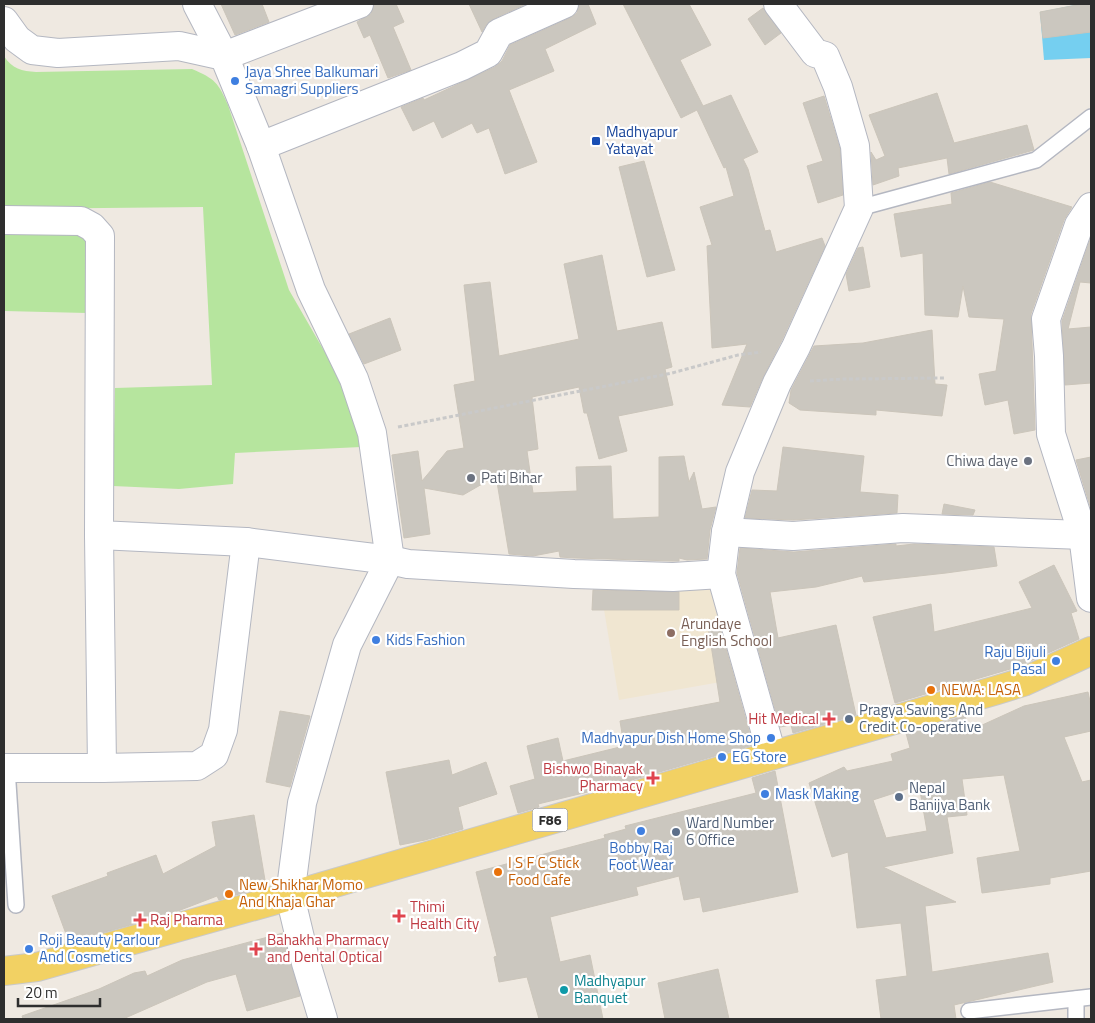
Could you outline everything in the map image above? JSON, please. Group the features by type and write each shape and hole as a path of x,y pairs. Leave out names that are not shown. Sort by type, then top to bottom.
{"main road":[{"name":"F86","path":"4,971 36,967 290,896 1023,682 1091,651"}],"street":[{"path":"197,4 224,56 260,146 311,290 354,379 372,432 390,560 347,645 302,803 290,896 306,963 323,1019"},
{"path":"4,21 17,39 32,50 58,53 179,46 224,56 360,4"},
{"path":"260,146 462,66 488,53 498,33 564,4"},
{"path":"772,755 721,574 726,532 740,472 776,383 796,347 859,208 855,146 838,87 825,56 815,52 778,4"},
{"path":"1091,207 1079,225 1046,319 1051,434 1083,534 1091,598"},
{"path":"4,220 81,221 92,227 100,236 99,534 102,768"},
{"path":"726,532 793,536 903,528 1083,534"},
{"path":"99,534 246,542 390,560 408,564 574,574 672,577 721,574"},
{"path":"5,768 197,766 214,755 223,730 246,542"}],"lane":[{"path":"859,208 1036,160 1091,117"},
{"path":"5,768 16,905"},
{"path":"969,1011 1091,997"},
{"path":"1076,999 1076,1019"}],"path":[{"path":"372,432 672,373 738,355 796,347"},
{"path":"776,383 844,379 946,378"}],"shaded area":[{"name":"Arundaye English School","path":"597,567 725,587 743,678 619,700"}],"green space":[{"path":"4,56 14,67 31,72 192,69 215,82 228,105 289,290 334,368 350,409 361,447 235,453 233,484 179,489 113,486 115,388 212,385 203,207 4,209"},
{"path":"4,232 77,232 89,244 87,313 4,311"}],"water":[{"path":"1080,4 1091,4 1091,58 1044,60 1040,12"}],"building":[{"path":"221,4 262,4 269,22 235,35"},
{"path":"374,4 396,4 404,22 393,27 411,70 388,78 370,35 364,38 357,22 371,14"},
{"path":"469,4 526,4 493,19 482,32"},
{"path":"579,4 588,4 596,24 545,49 554,71 509,90 537,162 505,174 489,128 477,133 472,123 442,138 434,121 413,131 401,107 423,98 424,100 495,67 502,61 510,45 570,18 577,13"},
{"path":"623,4 689,4 711,45 680,60 703,106 731,95 758,152 743,159 748,169 765,231 770,230 776,252 822,238 825,246 750,407 722,405 747,344 712,348 707,246 712,245 700,207 734,196 726,167 724,168 697,110 681,118"},
{"path":"1091,4 1091,32 1043,38 1040,12"},
{"path":"763,8 781,33 765,45 748,19"},
{"path":"937,93 954,143 1027,125 1034,150 949,174 947,158 898,168 899,176 873,185 871,152 876,160 885,156 869,115"},
{"path":"824,96 840,149 843,195 818,203 807,166 823,161 803,103"},
{"path":"644,161 675,270 647,277 619,167"},
{"path":"990,182 1072,207 1064,220 1031,314 1035,430 1014,434 1008,400 985,405 979,374 996,371 1004,319 969,317 963,286 958,317 925,315 923,253 901,257 894,214 952,204 951,193"},
{"path":"1091,237 1091,283 1080,282 1068,329 1091,327 1091,383 1065,385 1062,321"},
{"path":"863,247 870,287 849,291 846,274 858,248"},
{"path":"602,255 617,331 662,322 672,367 665,369 673,405 618,416 627,451 599,459 587,413 584,413 579,387 532,397 538,449 527,451 533,493 577,491 576,467 611,466 613,519 659,517 659,457 684,456 689,482 694,472 702,509 716,507 710,530 707,559 687,560 679,558 679,561 673,561 575,558 560,557 559,551 533,556 509,554 496,476 463,495 424,488 430,534 404,538 392,455 418,451 422,481 447,451 464,448 454,385 475,381 464,285 490,282 499,356 579,339 564,264"},
{"path":"390,318 401,350 364,364 349,334"},
{"path":"932,330 935,384 947,385 942,416 876,410 876,415 800,410 789,403 791,390 814,346 863,343"},
{"path":"783,447 864,456 860,492 898,495 897,513 793,520 745,518 752,490 777,491"},
{"path":"1091,457 1091,509 1076,460"},
{"path":"944,504 975,510 973,515 942,514"},
{"path":"896,544 896,546 914,544 994,547 997,566 864,582 862,576 816,587 770,592 778,638 836,625 856,715 793,733 791,725 780,727 737,573 740,548 794,552"},
{"path":"1054,565 1077,611 1071,613 1079,639 1017,667 895,703 873,617 931,604 934,632 1032,608 1019,582"},
{"path":"593,590 679,592 679,610 592,610"},
{"path":"719,624 753,745 604,788 538,804 539,807 518,813 510,786 535,779 527,746 558,738 563,761 624,746 620,721 720,702 708,626"},
{"path":"1088,692 1091,706 1091,731 1064,737 1082,782 1091,780 1091,871 1050,878 1050,884 982,893 977,858 1020,851 1004,775 962,779 967,815 947,817 953,853 883,867 956,902 925,906 932,972 1048,953 1053,982 954,1005 956,1019 881,1019 876,980 907,976 901,923 857,928 848,852 832,857 809,783 844,767 847,771 893,761 891,754 910,748 906,733 965,716 969,731 1024,706","holes":["919,785 927,831 886,838 873,800"]},
{"path":"280,711 310,716 290,787 266,782"},
{"path":"449,760 452,775 486,762 497,794 458,807 463,829 400,845 386,772"},
{"path":"775,771 798,892 703,912 700,897 684,900 679,876 636,887 638,895 550,917 560,962 590,955 603,1019 539,1019 527,977 499,982 494,957 497,956 476,872 605,838 604,835 626,829 625,826 756,793 752,778"},
{"path":"254,815 266,886 219,900 217,896 170,914 69,942 52,896 108,876 107,873 156,855 163,874 216,846 212,822"},
{"path":"283,933 300,996 247,1011 236,974 207,982 123,1019 23,1019 22,1016 99,989 134,973 145,971 147,976 182,960"},
{"name":"Madhyapur Banquet","path":"718,969 729,1019 665,1019 658,983"}],"place":[{"name":"Jaya Shree Balkumari Samagri Suppliers","path":"235,81"},
{"name":"Madhyapur Yatayat","path":"596,141"},
{"name":"Chiwa daye","path":"1028,461"},
{"name":"Pati Bihar","path":"471,478"},
{"name":"Arundaye English School","path":"671,633"},
{"name":"Kids Fashion","path":"376,640"},
{"name":"Raju Bijuli Pasal","path":"1056,661"},
{"name":"NEWA: LASA","path":"931,690"},
{"name":"Hit Medical","path":"829,719"},
{"name":"Pragya Savings And Credit Co-operative","path":"849,719"},
{"name":"Madhyapur Dish Home Shop","path":"771,738"},
{"name":"EG Store","path":"722,757"},
{"name":"Bishwo Binayak Pharmacy","path":"653,778"},
{"name":"Mask Making","path":"765,794"},
{"name":"Nepal Banijya Bank","path":"899,797"},
{"name":"Bobby Raj Foot Wear","path":"641,831"},
{"name":"Ward Number 6 Office","path":"676,832"},
{"name":"I S F C Stick Food Cafe","path":"498,872"},
{"name":"New Shikhar Momo And Khaja Ghar","path":"229,894"},
{"name":"Thimi Health City","path":"399,916"},
{"name":"Raj Pharma","path":"140,920"},
{"name":"Roji Beauty Parlour And Cosmetics","path":"29,949"},
{"name":"Bahakha Pharmacy and Dental Optical","path":"256,949"},
{"name":"Madhyapur Banquet","path":"564,990"}]}
